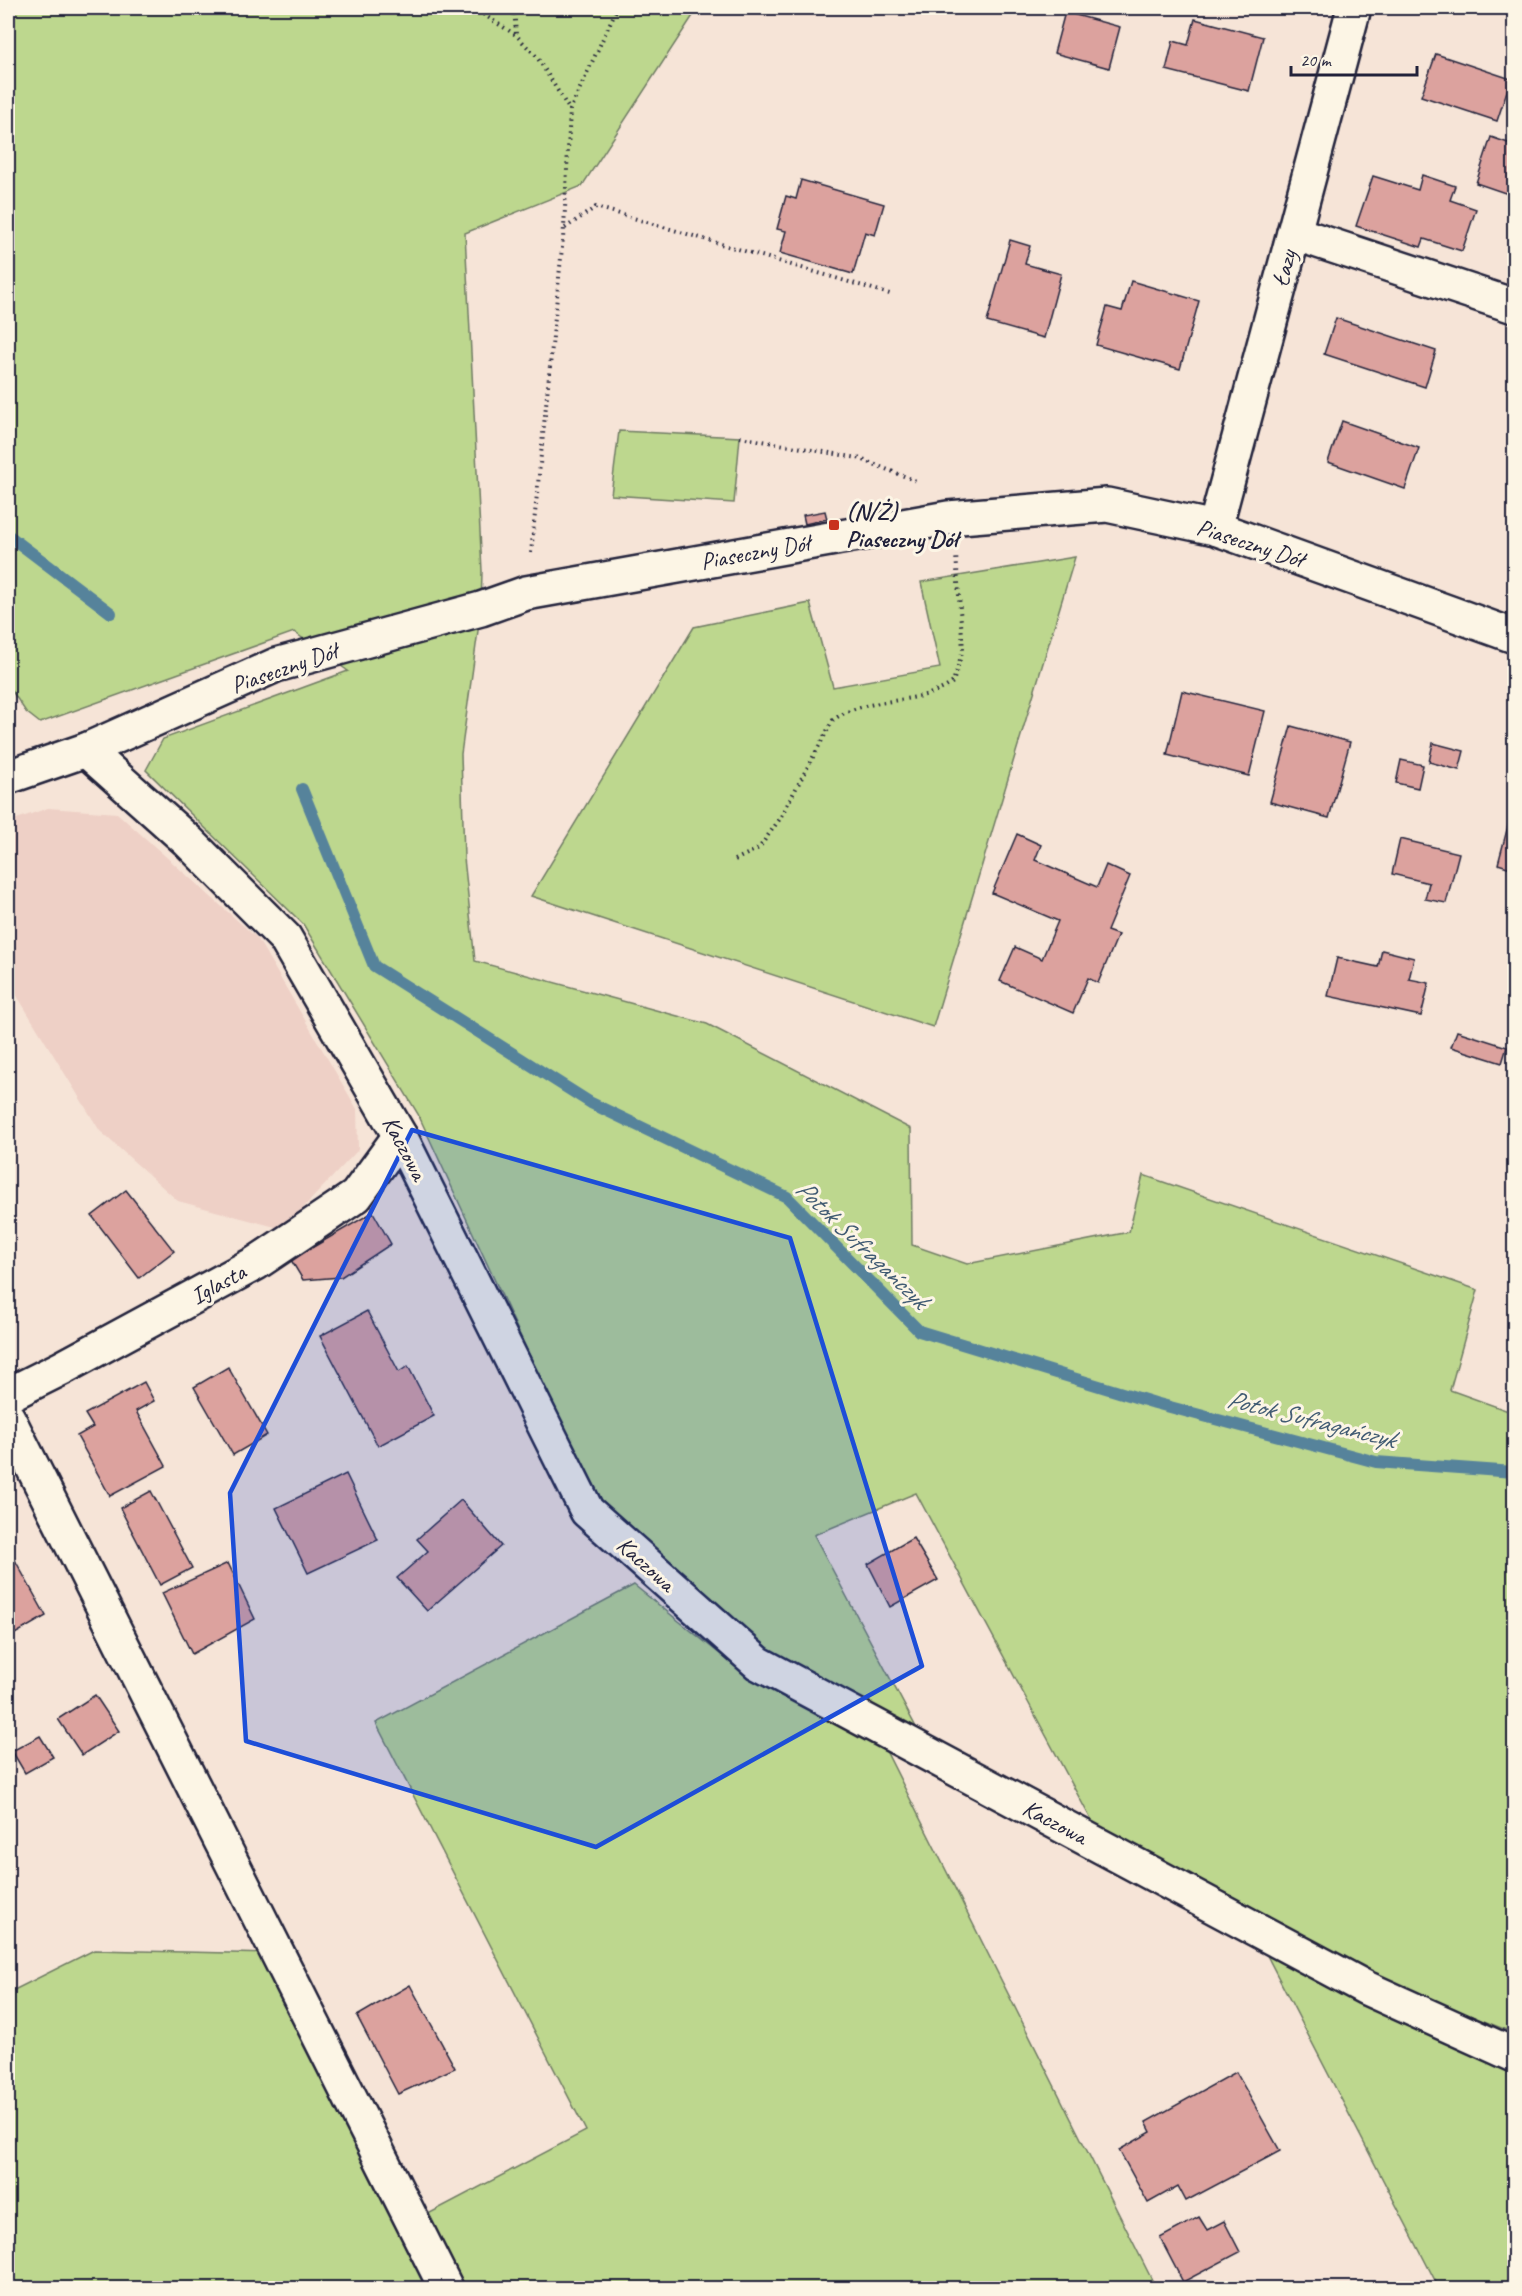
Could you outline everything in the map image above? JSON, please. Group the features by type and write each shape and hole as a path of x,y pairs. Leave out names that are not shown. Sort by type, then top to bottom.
{"street":[{"name":"Łazy","path":"1215,528 1354,8"},
{"path":"1294,233 1515,306"},
{"name":"Piaseczny Dół","path":"8,777 86,750 276,666 481,609 526,593 948,518 1107,505 1215,528 1515,636"},
{"name":"Kaczowa","path":"86,750 188,840 285,938 400,1136 587,1511 758,1663 1365,1988 1515,2055"},
{"name":"Iglasta","path":"8,1395 256,1263 356,1197 400,1136"},
{"path":"8,1418 446,2289"}],"path":[{"path":"473,8 516,35 537,57 570,110"},
{"path":"514,8 516,35"},
{"path":"526,593 564,228 570,110 617,8"},
{"path":"564,228 596,207 893,295"},
{"path":"735,860 759,848 779,820 833,720 848,710 933,692 954,682 963,650 963,618 955,551 948,518 937,496 918,482 858,458 740,437"}],"highlighted area":[{"path":"412,1130 790,1238 922,1666 596,1847 246,1741 230,1493"}],"shaded area":[{"path":"48,808 117,813 257,938 357,1109 358,1150 283,1229 178,1201 100,1131 8,981 8,822"}],"green space":[{"path":"8,8 698,8 582,186 465,233 482,571 481,609 461,754 464,858 475,961 707,1024 911,1129 912,1245 967,1264 1129,1232 1143,1175 1478,1290 1450,1390 1514,1413 1514,2033 1370,1976 1095,1827 916,1493 814,1535 918,1731 768,1650 598,1504 418,1114 303,924 146,770 163,739 348,671 294,632 40,723 26,712 8,685"},
{"path":"619,431 740,437 734,503 611,495"},
{"path":"1075,557 933,1027 531,896 694,627 810,603 833,687 940,668 921,582"},
{"path":"634,1585 750,1678 881,1741 1156,2288 8,2288 8,1993 94,1950 276,1954 413,2222 586,2131 376,1723"},
{"path":"1260,1942 1514,2069 1514,2288 1439,2288"}],"building":[{"path":"1065,12 1120,27 1109,68 1054,53"},
{"path":"1195,19 1263,37 1249,91 1166,70 1173,41 1188,45"},
{"path":"1436,54 1511,79 1497,121 1421,96"},
{"path":"1491,137 1514,145 1514,196 1476,183"},
{"path":"1422,175 1455,186 1450,200 1476,209 1462,251 1424,239 1421,247 1356,226 1373,176 1418,190"},
{"path":"801,180 884,204 875,235 865,232 853,274 780,253 786,231 777,229 786,196 796,199"},
{"path":"1010,240 1030,246 1025,264 1061,274 1044,338 987,322"},
{"path":"1131,281 1199,301 1180,369 1096,345 1107,307 1122,311"},
{"path":"1336,318 1436,351 1425,387 1324,354"},
{"path":"1342,421 1419,448 1405,489 1328,462"},
{"path":"825,511 827,519 805,524 803,515"},
{"path":"1182,691 1265,711 1249,776 1167,755"},
{"path":"1291,726 1350,742 1329,818 1270,802"},
{"path":"1433,743 1464,751 1459,770 1429,762"},
{"path":"1401,760 1423,765 1418,788 1396,783"},
{"path":"1514,803 1514,869 1498,864"},
{"path":"1017,834 1041,845 1035,860 1097,887 1106,865 1130,876 1107,931 1118,935 1098,983 1088,978 1073,1013 1000,981 1015,947 1042,959 1058,921 992,893"},
{"path":"1400,839 1459,853 1446,903 1425,899 1429,883 1392,874"},
{"path":"1382,950 1414,958 1409,979 1429,983 1421,1016 1328,996 1337,958 1378,967"},
{"path":"1457,1031 1507,1047 1502,1063 1451,1047"},
{"path":"126,1190 174,1251 139,1278 92,1216"},
{"path":"373,1212 391,1244 341,1277 303,1280 291,1260"},
{"path":"367,1311 399,1372 408,1366 434,1416 378,1446 320,1336"},
{"path":"228,1367 267,1435 233,1455 194,1387"},
{"path":"144,1382 154,1401 136,1411 166,1466 110,1496 77,1436 93,1427 85,1414"},
{"path":"346,1474 378,1540 308,1573 276,1508"},
{"path":"151,1491 192,1568 160,1585 120,1508"},
{"path":"461,1500 501,1546 427,1611 397,1578 428,1551 417,1539"},
{"path":"913,1538 938,1580 890,1607 868,1564"},
{"path":"15,1560 46,1616 8,1638 8,1564"},
{"path":"228,1563 255,1619 192,1654 162,1593"},
{"path":"95,1695 119,1731 82,1755 58,1719"},
{"path":"40,1736 53,1757 25,1773 12,1751"},
{"path":"410,1985 455,2068 398,2094 357,2016"},
{"path":"1236,2072 1280,2151 1186,2201 1178,2186 1148,2203 1119,2150 1151,2132 1146,2122"},
{"path":"1199,2217 1207,2230 1224,2221 1240,2252 1183,2282 1160,2238"}],"waterway":[{"name":"Potok Sufragańczyk","path":"8,535 111,613"},
{"name":"Potok Sufragańczyk","path":"302,789 374,966 591,1103 787,1197 919,1331 1155,1403 1376,1462 1514,1472"}],"place":[{"name":"(N/Ż) Piaseczny Dół","path":"834,525"}]}
